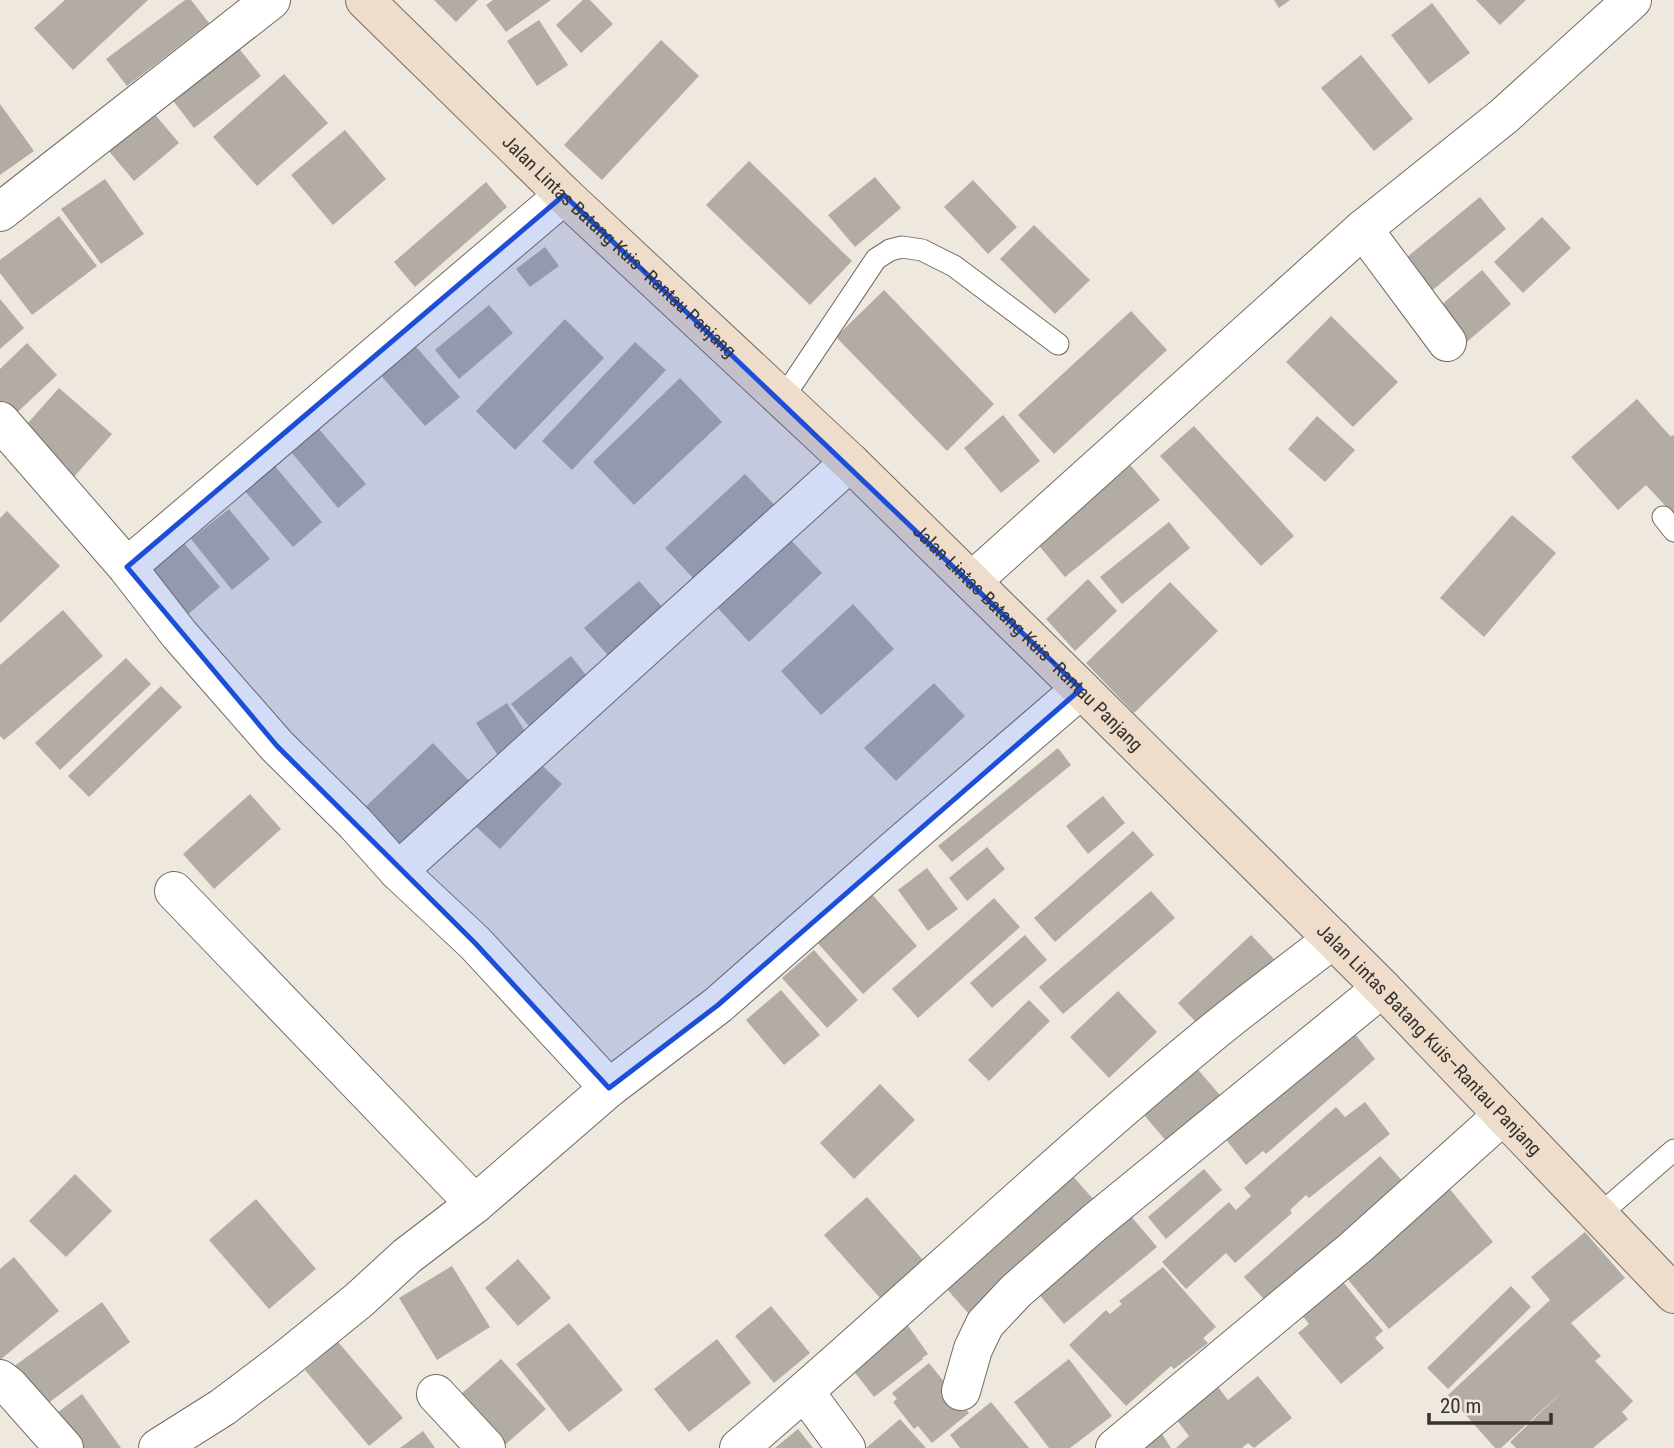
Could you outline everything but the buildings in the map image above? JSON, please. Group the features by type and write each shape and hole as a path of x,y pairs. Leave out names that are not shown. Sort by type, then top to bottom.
{"main road":[{"name":"Jalan Lintas Batang Kuis–Rantau Panjang","path":"365,0 564,195 783,398 972,581 1382,988 1598,1216 1670,1280"}],"street":[{"path":"0,212 271,0"},
{"path":"972,581 1363,229 1504,116 1632,0"},
{"path":"127,567 564,195"},
{"path":"1363,229 1447,342"},
{"path":"0,421 277,746 355,823 398,871 475,943 609,1088"},
{"path":"398,871 850,462"},
{"path":"158,1448 223,1407 285,1360 359,1300 407,1256 475,1204 609,1088 718,1005 1081,689"},
{"path":"174,891 475,1204"},
{"path":"739,1448 805,1392 1024,1194 1208,1036 1333,939"},
{"path":"961,1391 973,1349 985,1324 1016,1291 1094,1223 1382,988"},
{"path":"1115,1448 1356,1247 1503,1115"},
{"path":"0,1379 64,1448"},
{"path":"805,1392 846,1448"},
{"path":"436,1394 486,1448"}],"lane":[{"path":"783,398 876,259 890,250 902,247 922,250 954,266 1058,344"},
{"path":"1598,1216 1674,1150"}],"highlighted area":[{"path":"564,195 1081,689 718,1005 609,1088 475,943 277,746 127,567"}]}
